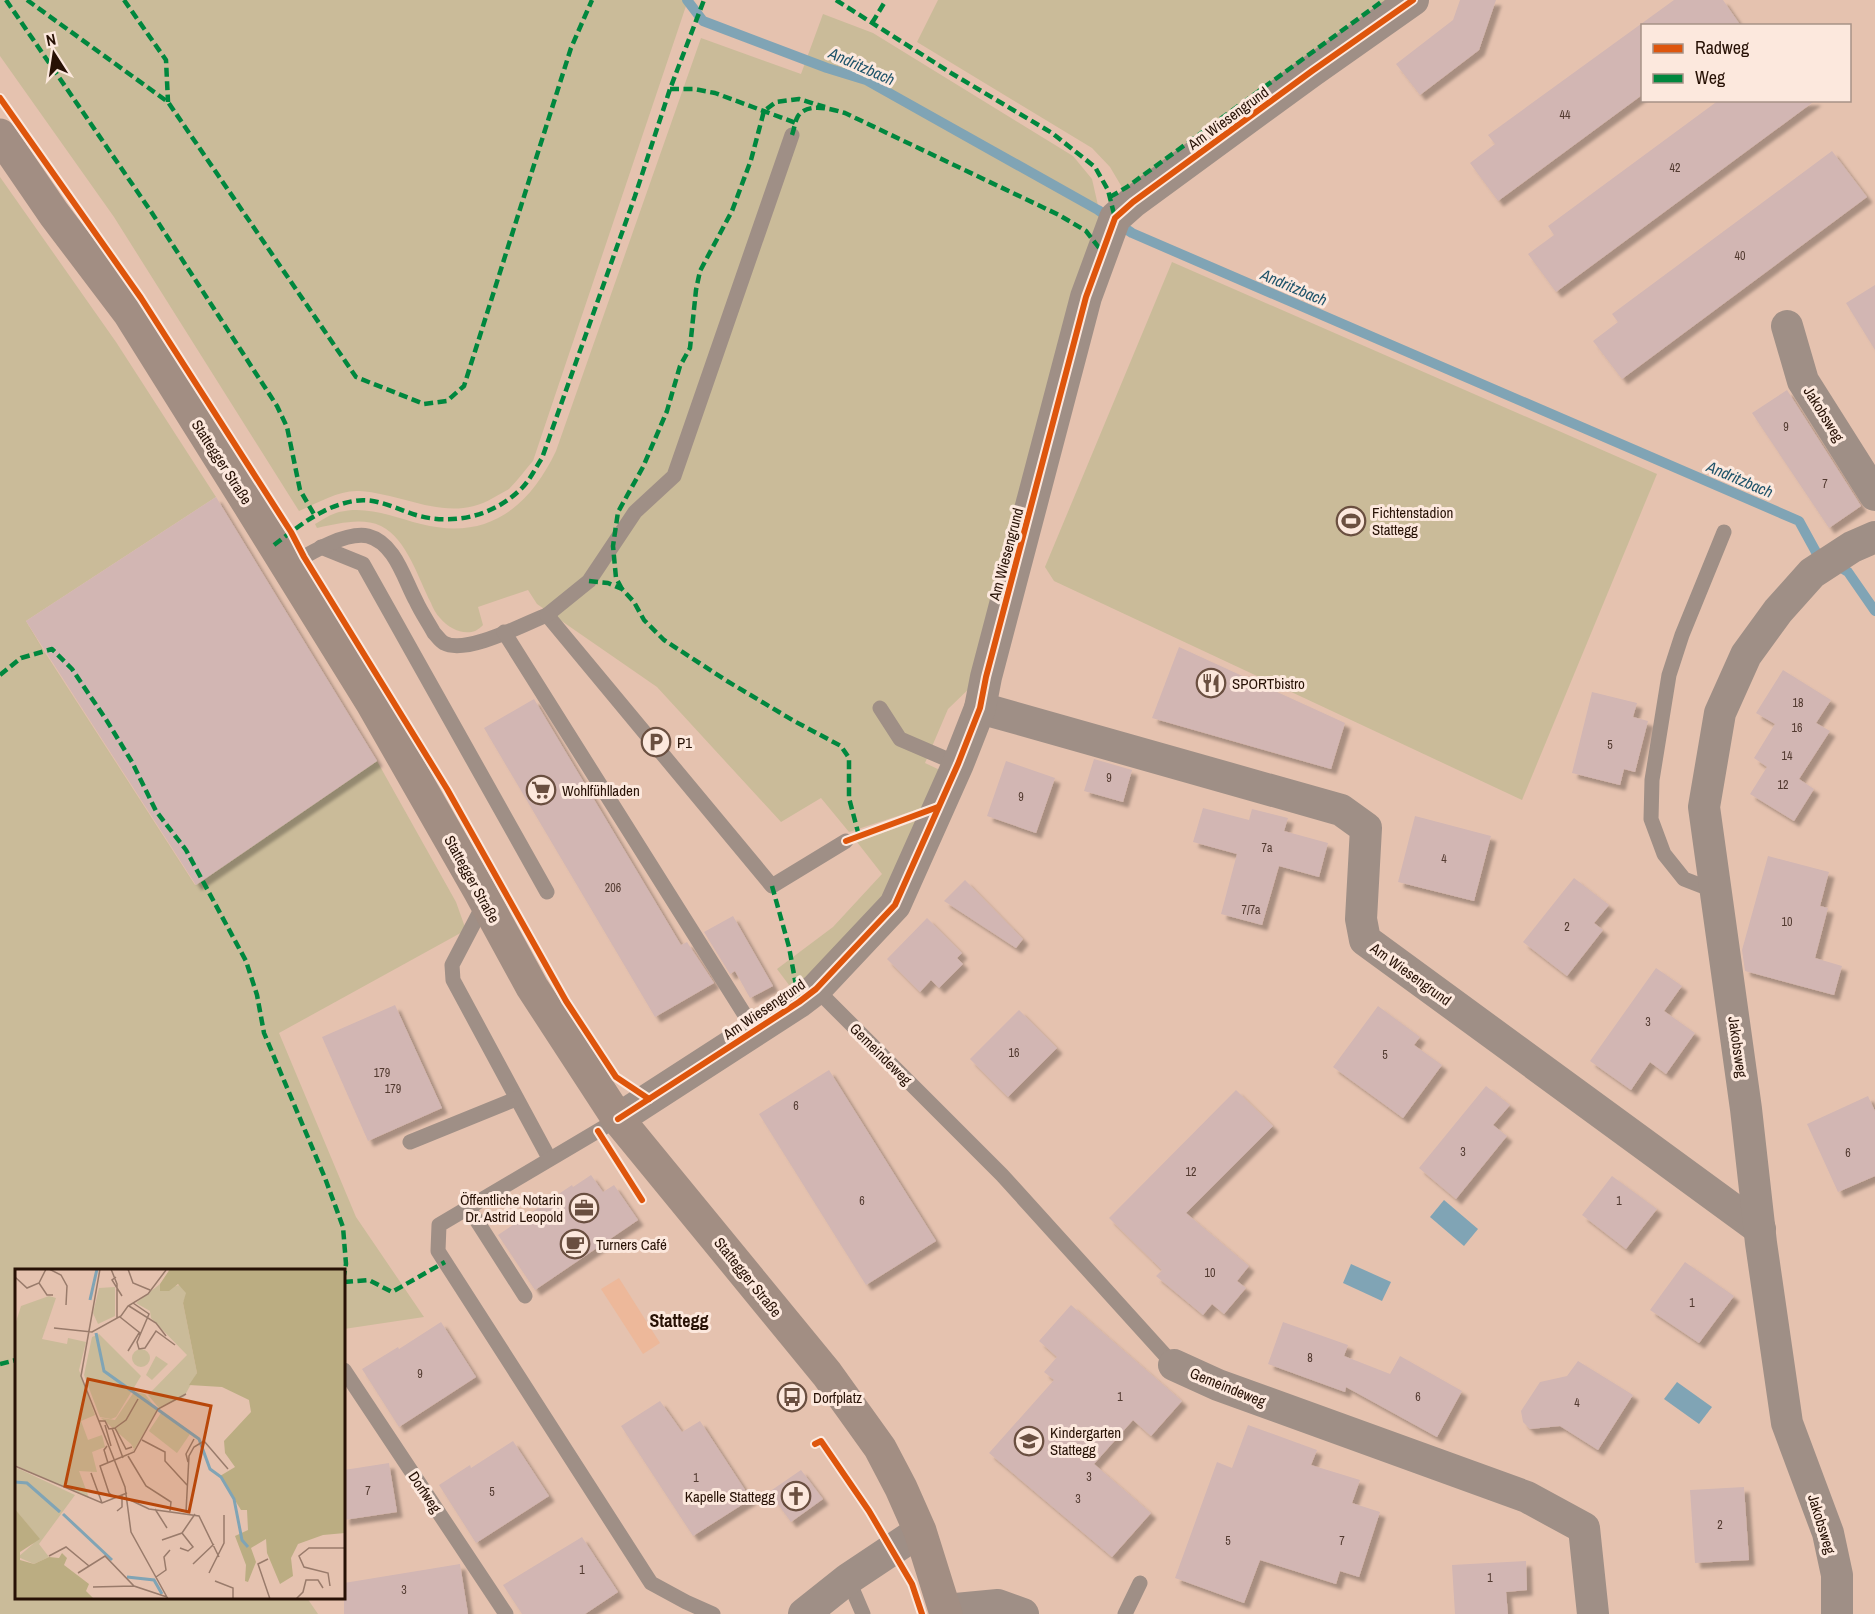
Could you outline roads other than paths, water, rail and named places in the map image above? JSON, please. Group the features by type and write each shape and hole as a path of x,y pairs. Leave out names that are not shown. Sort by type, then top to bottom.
{"main road":[{"name":"Stattegger Straße","path":"0,135 54,214 129,313 288,566 372,703 532,987 618,1119 827,1374 880,1448 920,1531 946,1612"}],"street":[{"name":"Am Wiesengrund","path":"618,1119 816,989 895,905 958,764 980,708 986,677 1086,297 1115,218 1133,202 1312,71 1413,0"},
{"name":"Jakobsweg","path":"1787,326 1803,381 1875,495"},
{"name":"Jakobsweg","path":"1838,1614 1837,1575 1828,1533 1787,1424 1704,807 1720,713 1746,655 1778,611 1812,573 1863,542"},
{"name":"Am Wiesengrund","path":"980,708 1341,810 1366,828 1361,919 1365,940 1760,1229"},
{"name":"Gemeindeweg","path":"1174,1365 1218,1385 1527,1497 1584,1528 1593,1614"},
{"path":"804,1614 848,1579 920,1531"},
{"path":"946,1612 998,1605 1023,1614"}],"lane":[{"path":"288,566 321,547 350,537 367,536 382,543 394,556 434,633 444,643 461,647 477,644 547,615 589,581 635,512 674,476 792,135"},
{"path":"1714,891 1684,879 1664,854 1651,819 1652,780 1669,675 1685,625 1724,532"},
{"path":"321,547 363,564 547,892"},
{"path":"547,615 772,886 846,841"},
{"path":"504,632 755,1031"},
{"path":"880,708 900,740 958,764"},
{"path":"485,902 453,965 453,980 549,1158"},
{"name":"Gemeindeweg","path":"816,989 1002,1175 1174,1365"},
{"path":"410,1142 516,1099"},
{"path":"618,1119 439,1225 438,1251 651,1583 713,1614"},
{"path":"468,1207 525,1296"},
{"name":"Dorfweg","path":"345,1372 506,1614"},
{"path":"848,1579 863,1614"},
{"path":"1125,1614 1140,1583"}],"water":[{"path":"1444,1200 1478,1229 1464,1246 1430,1217"},
{"path":"1351,1264 1391,1282 1382,1301 1343,1283"},
{"path":"1677,1382 1712,1407 1699,1424 1664,1399"}],"waterway":[{"name":"Andritzbach","path":"687,0 703,21 827,68 866,80 1098,210 1132,233 1799,521 1816,552 1848,572 1875,611"}],"place":[{"name":"Fichtenstadion Stattegg","path":"1351,521"},
{"name":"SPORTbistro","path":"1211,683"},
{"name":"P1","path":"656,742"},
{"name":"Wohlfühlladen","path":"541,790"},
{"name":"Öffentliche Notarin Dr. Astrid Leopold","path":"584,1208"},
{"name":"Turners Café","path":"575,1244"},
{"name":"Dorfplatz","path":"792,1397"},
{"name":"Kindergarten Stattegg","path":"1029,1441"},
{"name":"Kapelle Stattegg","path":"796,1496"}],"district":[{"name":"Stattegg","path":"679,1320"}]}
